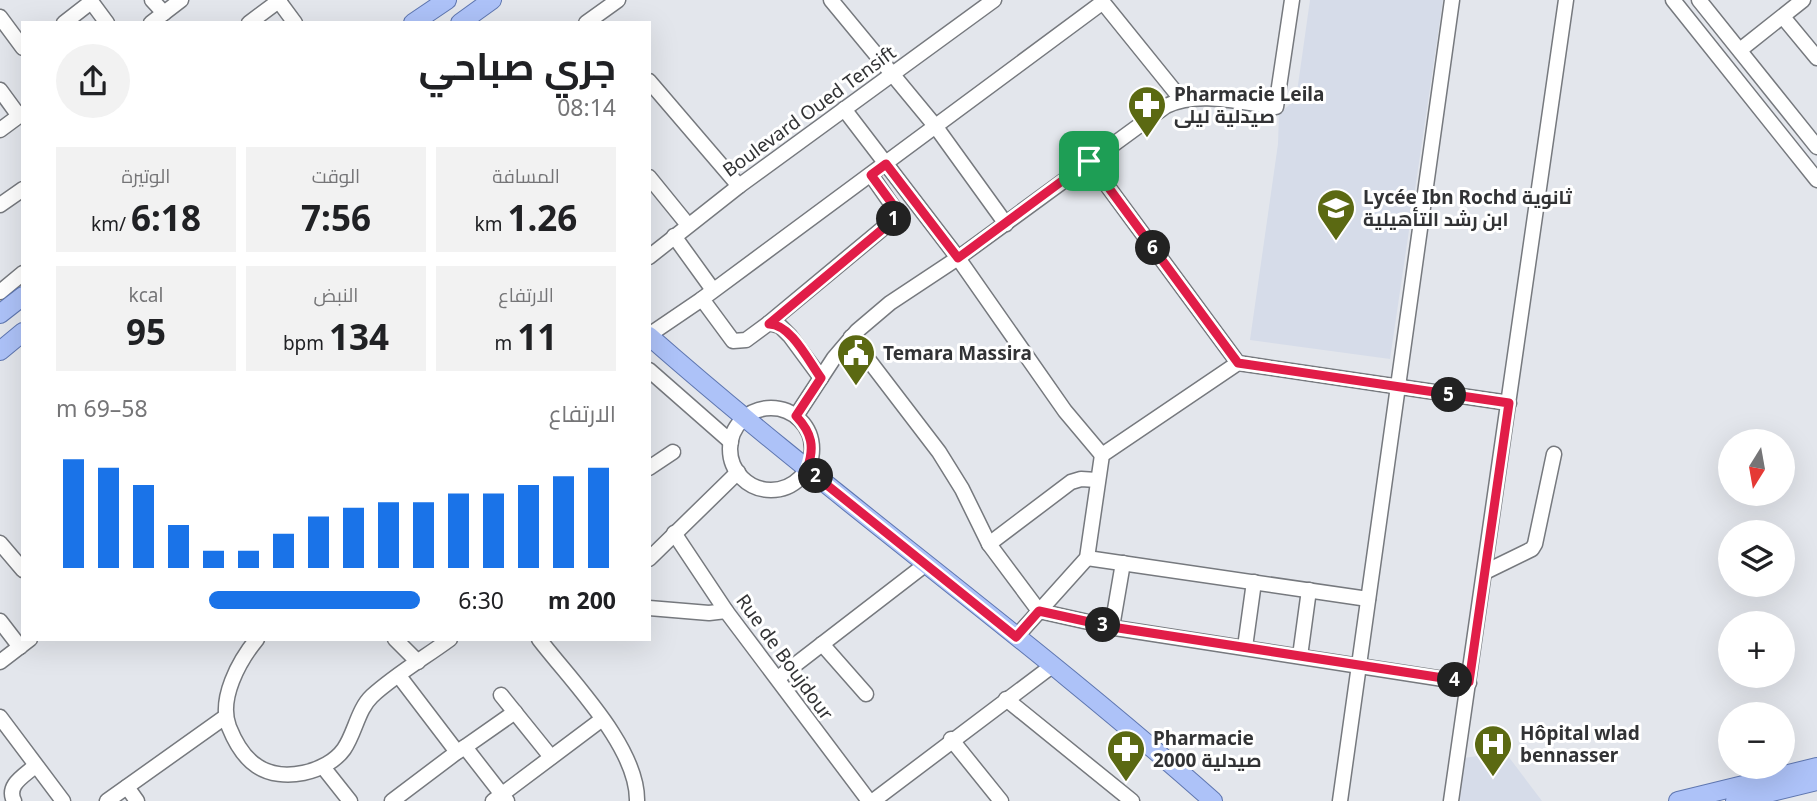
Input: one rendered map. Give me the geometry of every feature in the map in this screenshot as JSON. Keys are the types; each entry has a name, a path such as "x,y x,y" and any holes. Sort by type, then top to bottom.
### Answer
{"main road":[{"path":"416,21 447,0"},
{"path":"463,21 492,0"},
{"path":"0,314 21,298"},
{"path":"0,351 21,337"},
{"path":"651,337 743,419 1127,725 1213,801"},
{"path":"1678,801 1817,767"},
{"path":"1735,801 1817,781"}],"street":[{"path":"152,0 164,13"},
{"path":"154,21 181,0"},
{"path":"252,21 279,0 294,21"},
{"path":"589,21 618,0"},
{"path":"831,0 936,127 1006,224"},
{"name":"Boulevard Oued Tensift","path":"651,255 739,186 994,0"},
{"path":"796,416 851,337 890,303 958,258 1089,161 1181,99 1215,99 1276,107 1292,0"},
{"path":"1340,801 1452,0"},
{"path":"1451,801 1566,0"},
{"path":"1673,0 1817,180"},
{"path":"1699,0 1815,139"},
{"path":"66,21 90,1 105,21"},
{"path":"651,334 886,164 1102,1 1181,99"},
{"path":"1740,50 1783,17 1796,2"},
{"path":"0,17 21,45"},
{"path":"1783,17 1817,58"},
{"path":"651,83 739,186"},
{"path":"0,90 21,115 0,130"},
{"path":"844,109 958,258 1065,411 1102,455"},
{"path":"1089,161 1238,363"},
{"path":"674,236 733,341 746,340 769,324 897,217 899,213 871,175"},
{"path":"651,179 688,225"},
{"path":"0,205 21,189"},
{"path":"0,292 21,275"},
{"path":"769,324 780,326 790,336 821,378"},
{"path":"851,337 939,452 962,489 989,544 1039,611 1112,627 1469,682"},
{"path":"1016,637 1087,558 1102,455 1152,418 1238,363 1509,403"},
{"path":"651,372 731,442"},
{"path":"770,408 796,416 806,427 812,440 813,454 807,469 790,486 777,490 751,485 738,472 730,454 731,442 743,419 770,408"},
{"path":"651,467 673,452"},
{"path":"1485,572 1532,549 1535,544 1554,454"},
{"path":"651,557 738,472"},
{"path":"989,544 1071,482 1081,479 1097,480"},
{"name":"Rue de Boujdour","path":"674,533 726,611 871,801"},
{"path":"0,543 21,568"},
{"path":"1087,558 1368,599"},
{"path":"1112,627 1123,563"},
{"path":"778,678 926,564"},
{"path":"1245,647 1254,582"},
{"path":"1300,656 1308,590"},
{"path":"651,608 709,613 726,611"},
{"path":"0,621 21,639"},
{"path":"256,641 240,663 225,717 235,741 259,768 275,773 296,774 323,766 344,750 367,702 447,641"},
{"path":"397,641 418,662"},
{"path":"541,641 601,720 632,769 637,784 637,801"},
{"path":"0,662 25,643"},
{"path":"822,644 866,694"},
{"path":"871,801 1052,666"},
{"path":"400,676 500,799 601,720"},
{"path":"501,695 551,757"},
{"path":"1006,699 1132,801"},
{"path":"392,801 514,712"},
{"path":"0,717 5,734 63,801"},
{"path":"107,801 225,717"},
{"path":"951,739 1000,801"},
{"path":"15,801 11,792 13,785 35,766"},
{"path":"323,766 350,801"},
{"path":"127,787 137,801"}],"shaded area":[{"name":"Lycée Ibn Rochd ثانوية ابن رشد التأهيلية","path":"1310,0 1443,0 1390,359 1250,340 1278,144 1279,114 1296,99"},
{"name":"Hôpital wlad bennasser","path":"1505,752 1542,801 1461,801 1459,798 1464,758"}],"place":[{"name":"Pharmacie Leila صيدلية ليلى","path":"1147,139"},
{"name":"Lycée Ibn Rochd ثانوية ابن رشد التأهيلية","path":"1336,242"},
{"name":"Temara Massira","path":"856,387"},
{"name":"Hôpital wlad bennasser","path":"1493,778"},
{"name":"Pharmacie 2000 صيدلية","path":"1126,783"}],"route":[{"path":"1089,161 1238,363 1509,403 1469,682 1112,627 1049,616 1039,611 1016,637 807,469 813,454 812,440 806,427 796,416 821,378 790,336 780,326 769,324 897,217 899,213 871,175 886,164 958,258 1089,161"}]}
